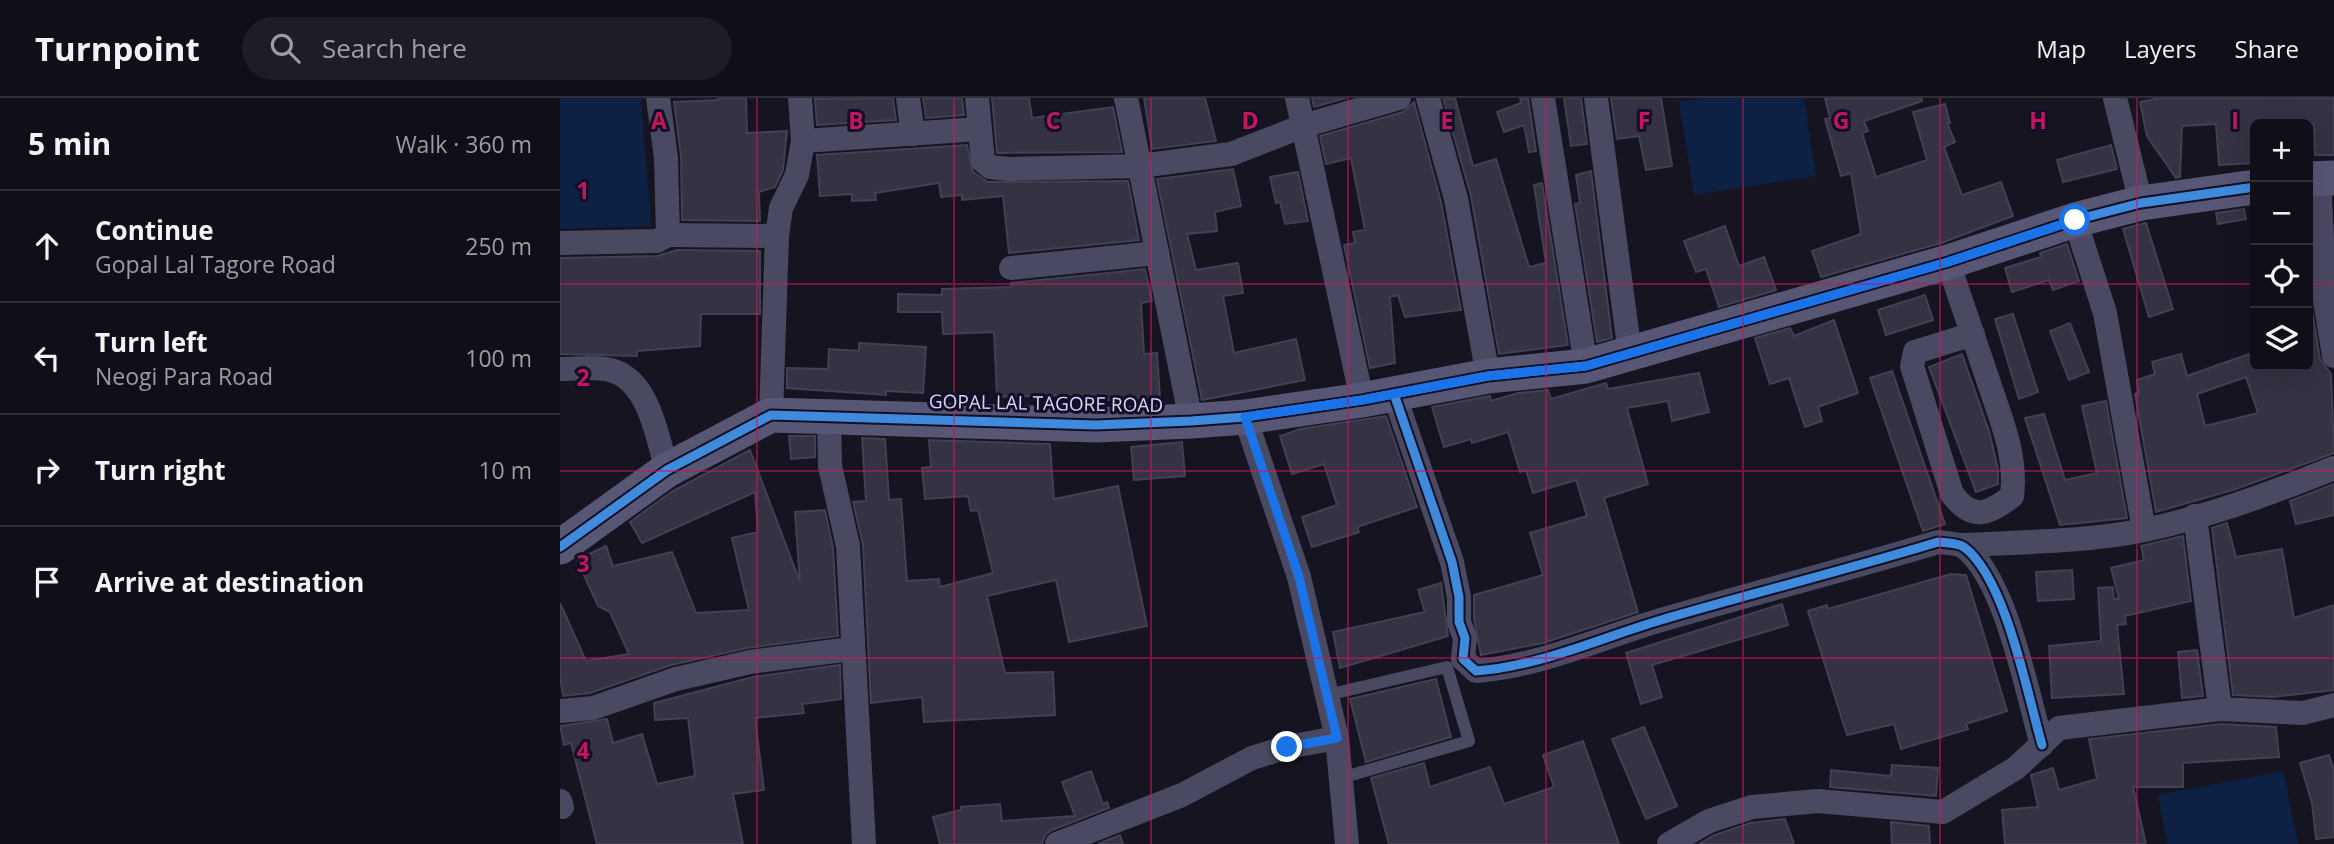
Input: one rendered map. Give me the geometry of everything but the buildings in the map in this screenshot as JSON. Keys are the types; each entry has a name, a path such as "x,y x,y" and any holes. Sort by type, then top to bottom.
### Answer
{"street":[{"path":"658,98 666,158 668,235"},
{"path":"771,415 777,236 781,208 797,175 803,141 800,98"},
{"path":"908,98 913,134"},
{"path":"977,98 981,154 990,167 1140,166 1231,154 1303,126 1399,98"},
{"path":"1126,98 1191,421"},
{"path":"1297,98 1378,397 1452,562 1459,597 1459,622 1465,638 1463,659 1476,671 1534,661 1659,621 1938,542 1962,545 2067,539 2144,530 2252,500 2334,468"},
{"path":"1428,98 1456,199 1488,376"},
{"path":"1543,98 1586,366"},
{"path":"1596,98 1630,354"},
{"path":"2115,98 2141,203"},
{"path":"803,141 980,129"},
{"path":"2320,178 2325,300 2334,356"},
{"name":"GOPAL LAL TAGORE ROAD","path":"560,547 667,470 771,415 1096,425 1191,421 1245,417 1378,397 1488,376 1586,366 1948,262 2075,220 2141,203 2250,188"},
{"path":"2075,220 2105,313 2144,530"},
{"path":"560,243 657,241 668,235 777,236"},
{"path":"1011,268 1157,253"},
{"path":"1948,262 1973,334 2010,450 2015,476 2012,496 1998,507 1975,513 1962,508 1952,495 1912,366 1915,352 1973,334"},
{"path":"560,369 610,370 631,379 649,413 667,470"},
{"path":"829,416 830,466 848,546 851,649 857,691 864,844"},
{"path":"1245,417 1299,577 1337,738 1347,844"},
{"path":"2195,516 2220,709"},
{"path":"1962,545 1985,569 2005,616 2042,745"},
{"path":"560,711 603,706 676,679 750,662 851,649"},
{"path":"1669,844 1712,832 1752,807 1818,801 1943,812 2016,768 2059,728 2220,709 2303,713 2334,705"},
{"path":"1057,844 1182,795 1252,758 1287,747 1337,738"}],"lane":[{"path":"1327,695 1447,667 1469,741 1341,778"}],"water":[{"path":"560,98 641,98 651,226 560,229"},
{"path":"1704,98 1804,98 1816,176 1694,195 1679,102"},
{"path":"2283,771 2298,844 2167,844 2158,795"}],"cycle path":[{"path":"560,547 667,470 771,415 1096,425 1191,421 1245,417 1362,400 1488,376 1586,366 1948,262 2075,220 2141,203 2250,188"},
{"path":"1394,394 1452,562 1459,597 1459,622 1465,638 1463,659 1476,671 1547,657 1696,610 1938,542 1952,543 1964,547 1979,563 1992,584 2013,638 2042,745"}],"route":[{"path":"1287,747 1337,738 1299,577 1245,417 1362,400 1488,376 1586,366 1948,262 2075,220"}]}
